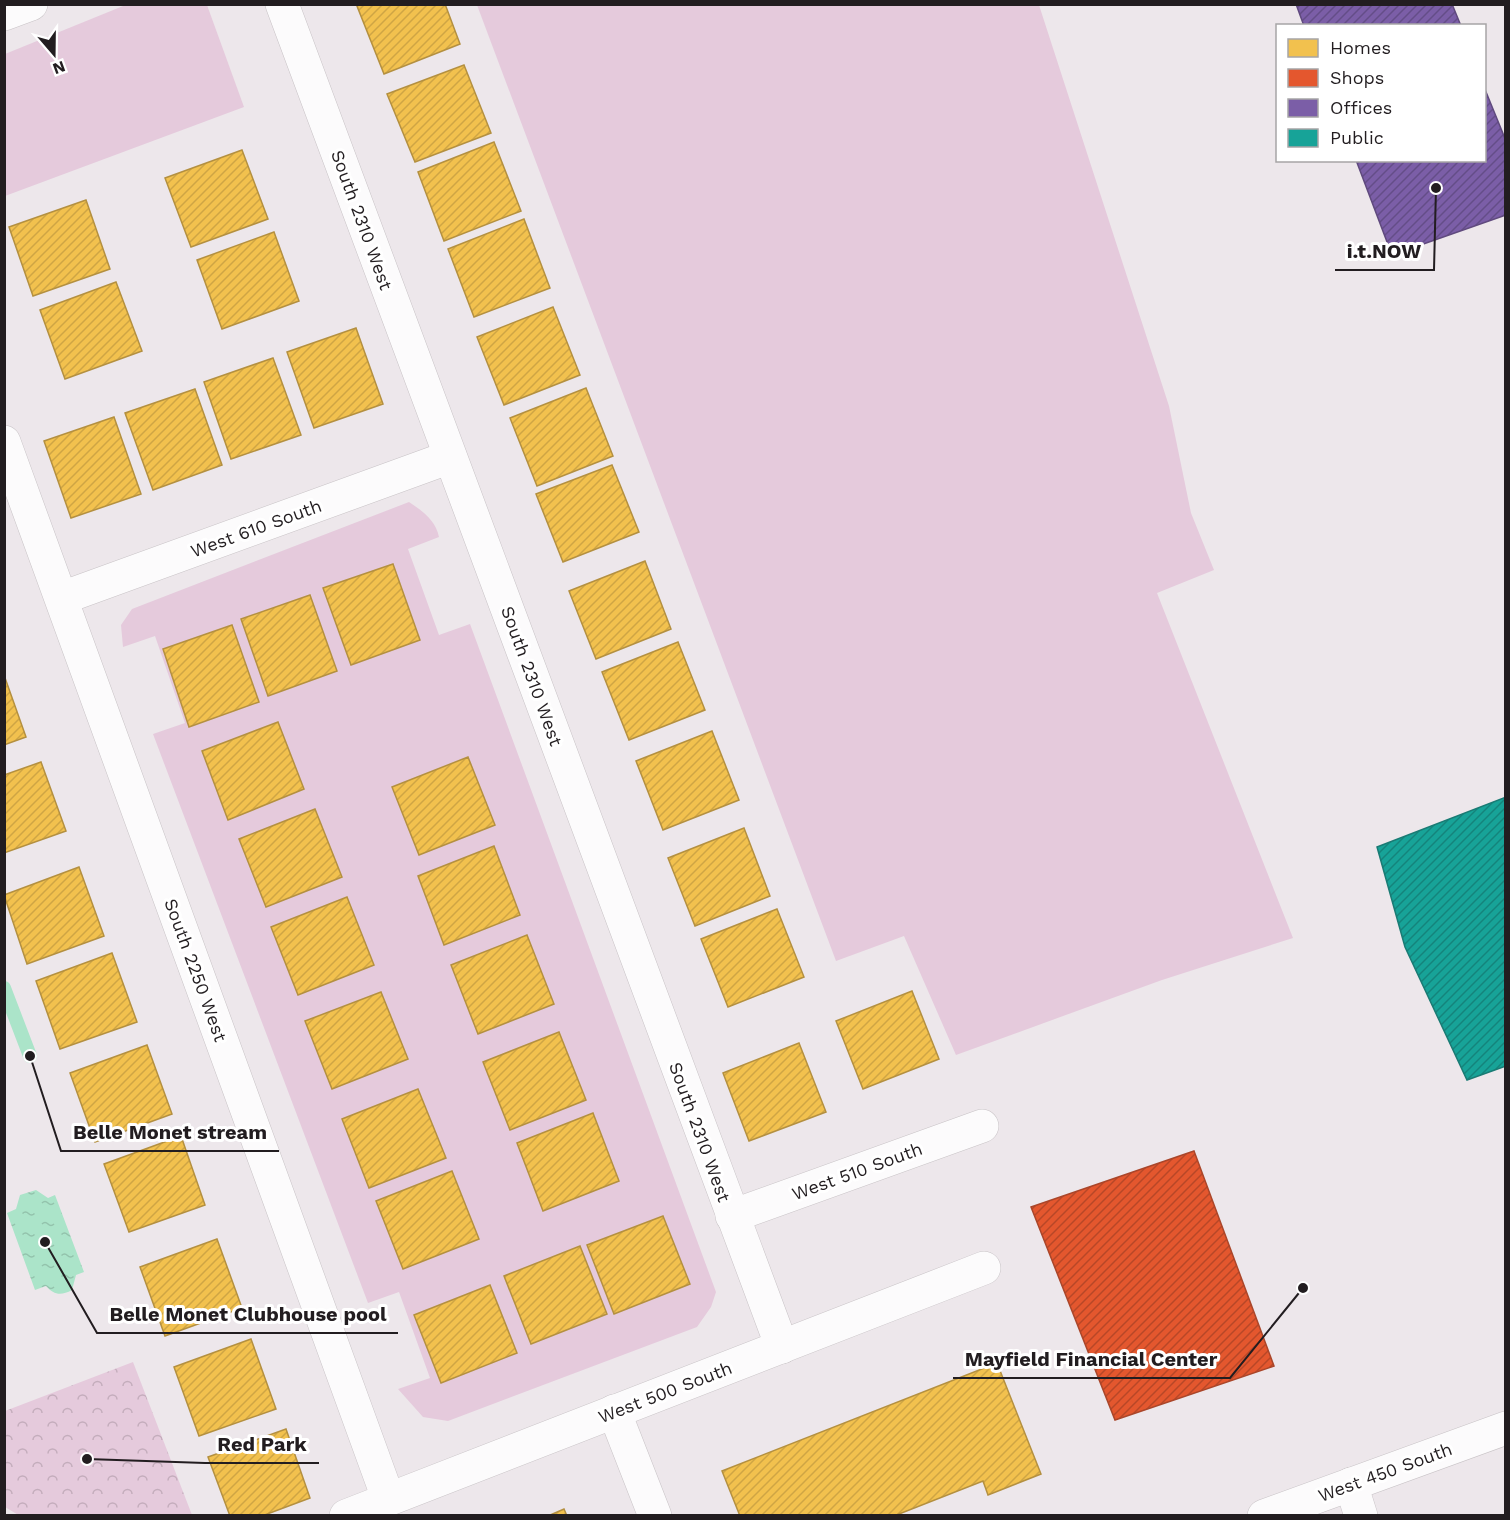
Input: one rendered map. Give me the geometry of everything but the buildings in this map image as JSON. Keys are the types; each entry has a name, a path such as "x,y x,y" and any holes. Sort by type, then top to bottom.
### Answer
{"street":[{"path":"4,14 31,4"},
{"name":"South 2310 West","path":"282,4 782,1347"},
{"name":"South 2250 West","path":"4,442 388,1498"},
{"name":"West 610 South","path":"62,598 450,457"},
{"name":"West 510 South","path":"732,1216 982,1126"},
{"name":"West 500 South","path":"346,1515 984,1268"},
{"path":"614,1411 656,1515"},
{"name":"West 450 South","path":"1264,1515 1506,1428"},
{"path":"1350,1484 1361,1515"}],"green space":[{"path":"128,4 207,5 244,107 5,196 5,54"},
{"path":"477,5 1039,5 1169,406 1191,513 1214,570 1157,593 1293,938 1162,980 956,1055 904,936 836,961"},
{"path":"409,502 428,517 439,537 408,549 439,635 470,624 716,1292 711,1307 697,1327 448,1421 423,1417 398,1389 430,1378 399,1292 368,1303 153,734 185,723 155,636 123,647 121,625 132,609"},
{"path":"133,1362 192,1515 20,1516 5,1507 5,1411"}],"water":[{"path":"36,1190 48,1198 55,1195 84,1272 76,1275 72,1290 64,1293 55,1293 46,1286 35,1290 7,1213 16,1209 20,1195"}],"waterway":[{"path":"4,988 30,1056"}],"place":[{"name":"i.t.NOW","path":"1436,188"},
{"name":"Belle Monet stream","path":"30,1056"},
{"name":"Belle Monet Clubhouse pool","path":"45,1242"},
{"name":"Mayfield Financial Center","path":"1303,1288"},
{"name":"Red Park","path":"87,1459"}]}
